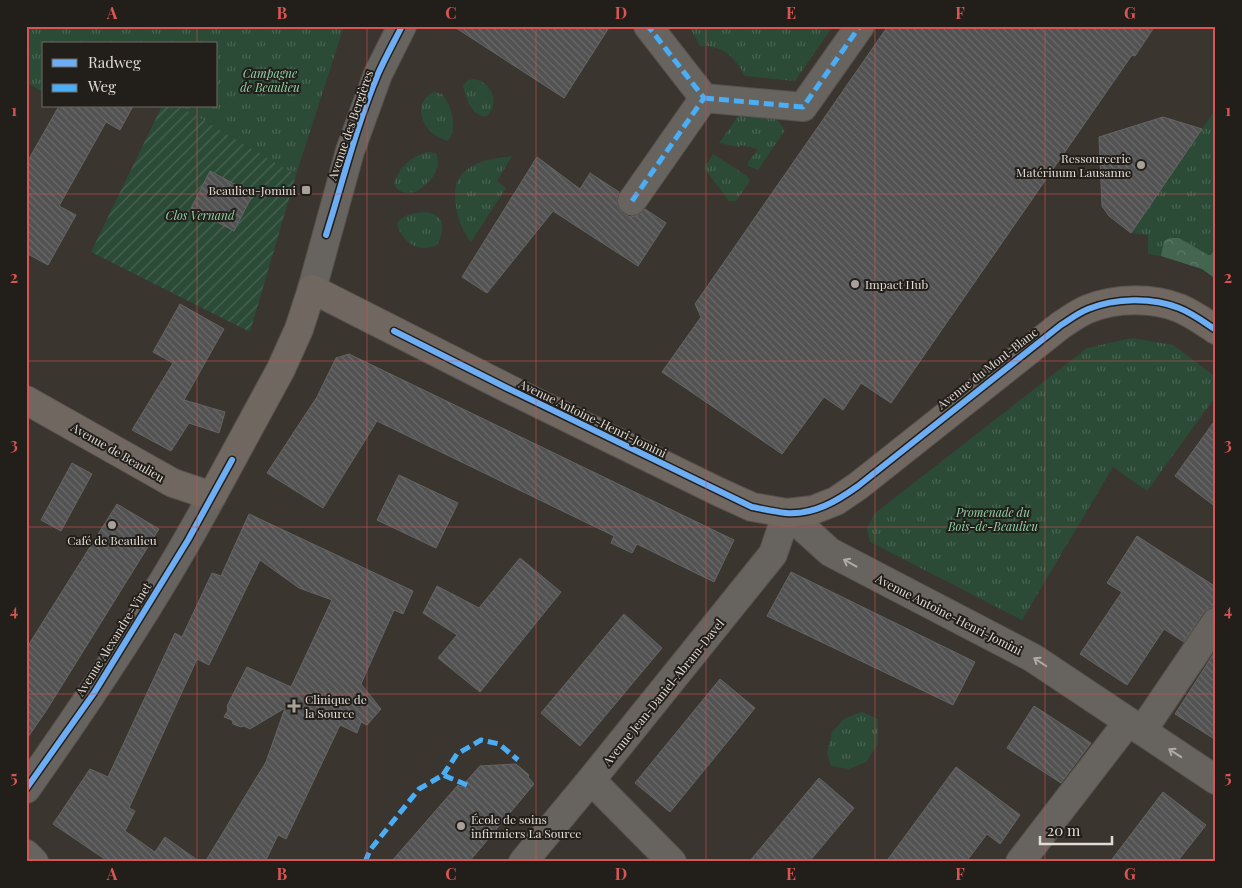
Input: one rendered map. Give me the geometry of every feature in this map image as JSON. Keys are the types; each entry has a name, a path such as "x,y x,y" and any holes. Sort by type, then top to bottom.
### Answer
{"main road":[{"name":"Avenue des Bergières","path":"212,496 281,369 299,329 312,289"},
{"name":"Avenue Antoine-Henri-Jomini","path":"312,289 507,388 743,503 752,507 788,513"},
{"name":"Avenue du Mont-Blanc","path":"788,513 814,510 836,501 858,486 1061,325 1087,309 1108,303 1157,302 1179,308 1216,330"},
{"name":"Avenue de Beaulieu","path":"26,400 173,483 212,496"}],"street":[{"name":"Avenue des Bergières","path":"312,289 350,150 378,74 402,26"},
{"path":"648,26 704,98 803,107 860,26"},
{"path":"632,201 704,98"},
{"name":"Avenue Alexandre-Vinet","path":"26,789 94,693 188,540 212,496"},
{"name":"Avenue Antoine-Henri-Jomini","path":"788,513 830,552 1033,658 1216,780"},
{"name":"Avenue Jean-Daniel-Abram-Davel","path":"523,862 773,554 788,513"},
{"path":"1020,862 1135,726 1216,622"},
{"path":"591,780 672,862"},
{"path":"26,854 34,862"}],"green space":[{"name":"Campagne de Beaulieu","path":"30,26 344,26 296,175 182,108 218,108 218,42 42,42 41,91 26,82 26,32"},
{"path":"689,26 833,26 795,81 745,76 737,63 722,50 700,46"},
{"path":"474,79 485,84 492,93 493,105 487,116 477,114 466,96 463,86 468,80"},
{"path":"434,92 442,94 451,110 453,130 448,141 432,133 423,120 422,104"},
{"name":"Clos Vernand","path":"161,108 182,108 296,175 250,332 91,252"},
{"path":"1216,109 1216,279 1202,269 1161,256 1148,254 1148,235 1131,233"},
{"path":"741,112 774,116 785,130 758,170 748,166 748,162 758,149 719,143"},
{"path":"427,152 436,153 438,165 426,185 416,192 406,192 397,189 394,183 403,167 411,160"},
{"path":"713,154 747,176 750,181 736,201 729,201 704,168"},
{"path":"512,156 497,181 506,188 471,242 463,229 458,215 455,194 457,182 461,175 480,162"},
{"path":"427,212 441,220 441,234 437,245 424,248 418,247 407,241 399,230 397,223 407,215"},
{"path":"1170,238 1179,238 1210,256 1216,248 1216,279 1202,269 1161,256 1164,241"},
{"name":"Promenade du Bois-de-Beaulieu","path":"1132,338 1173,345 1216,377 1216,396 1147,491 1113,467 1022,620 870,542 867,529 874,514 1087,348"},
{"path":"862,712 878,719 878,744 866,762 849,769 831,766 827,753 832,732 845,718"}],"building":[{"path":"453,26 610,26 564,98"},
{"path":"888,26 1155,26 1135,56 1132,55 891,403 861,383 843,410 824,397 782,454 662,372 701,317 695,304"},
{"path":"58,108 132,108 120,130 106,122 59,206 76,215 48,265 26,253 26,164"},
{"path":"1163,117 1202,129 1131,233 1109,216 1102,206 1099,137"},
{"path":"537,157 580,189 590,173 619,192 617,199 618,207 623,214 631,217 638,215 645,209 666,223 638,266 553,211 487,293 462,277"},
{"path":"210,171 253,194 234,231 191,208"},
{"path":"180,304 224,329 184,400 225,412 219,433 189,423 171,451 132,430 173,363 153,352"},
{"path":"349,354 734,540 714,582 637,544 632,553 611,543 614,536 377,421 323,508 267,473 317,397 336,358"},
{"path":"1216,419 1216,507 1175,476"},
{"path":"72,463 92,474 61,531 41,520"},
{"path":"399,475 458,503 436,548 377,520"},
{"path":"117,504 159,529 26,740 26,649"},
{"path":"249,514 413,591 403,614 394,610 361,684 381,709 367,725 361,722 357,733 340,725 286,839 278,835 265,862 205,862 266,762 285,708 250,729 233,724 232,720 224,717 228,710 227,706 247,667 291,687 332,600 299,588 260,560 209,665 197,659 129,808 135,811 125,831 155,852 165,837 200,862 109,862 53,824 90,769 108,777 175,633 182,637 212,573 221,576"},
{"path":"1137,536 1216,587 1216,607 1209,608 1203,613 1184,642 1164,629 1127,685 1080,654 1122,592 1107,583"},
{"path":"520,558 561,592 480,692 438,658 457,635 423,613 437,586 479,608"},
{"path":"791,572 975,662 953,705 767,616"},
{"path":"624,614 662,648 580,746 541,713"},
{"path":"1216,650 1216,740 1175,714"},
{"path":"720,679 755,708 670,812 635,783"},
{"path":"1034,706 1091,743 1061,783 1007,748"},
{"name":"École de soins infirmiers La Source","path":"516,764 529,775 528,777 534,784 469,862 391,862 458,785 461,787 480,766"},
{"path":"956,767 1020,815 1000,844 987,834 966,862 886,862"},
{"path":"819,778 854,808 809,862 749,862"},
{"path":"1163,792 1206,825 1177,862 1110,862"}],"marked path":[{"path":"632,201 704,98 648,26"},
{"path":"704,98 803,107 860,26"},
{"path":"443,775 457,754 481,740 499,744 518,760"},
{"path":"365,862 370,850 419,789 443,775 467,785"}],"cycle path":[{"path":"326,235 370,94 402,26"},
{"path":"394,331 752,507 782,513 796,513 825,506 858,486 1061,325 1088,309 1122,301 1157,302 1184,310 1216,330"},
{"path":"26,789 94,693 188,540 232,460"}],"place":[{"name":"Ressourcerie Matériuum Lausanne","path":"1141,165"},
{"name":"Beaulieu-Jomini","path":"306,190"},
{"name":"Impact Hub","path":"855,284"},
{"name":"Café de Beaulieu","path":"112,525"},
{"name":"Clinique de la Source","path":"294,706"},
{"name":"École de soins infirmiers La Source","path":"461,826"}]}
